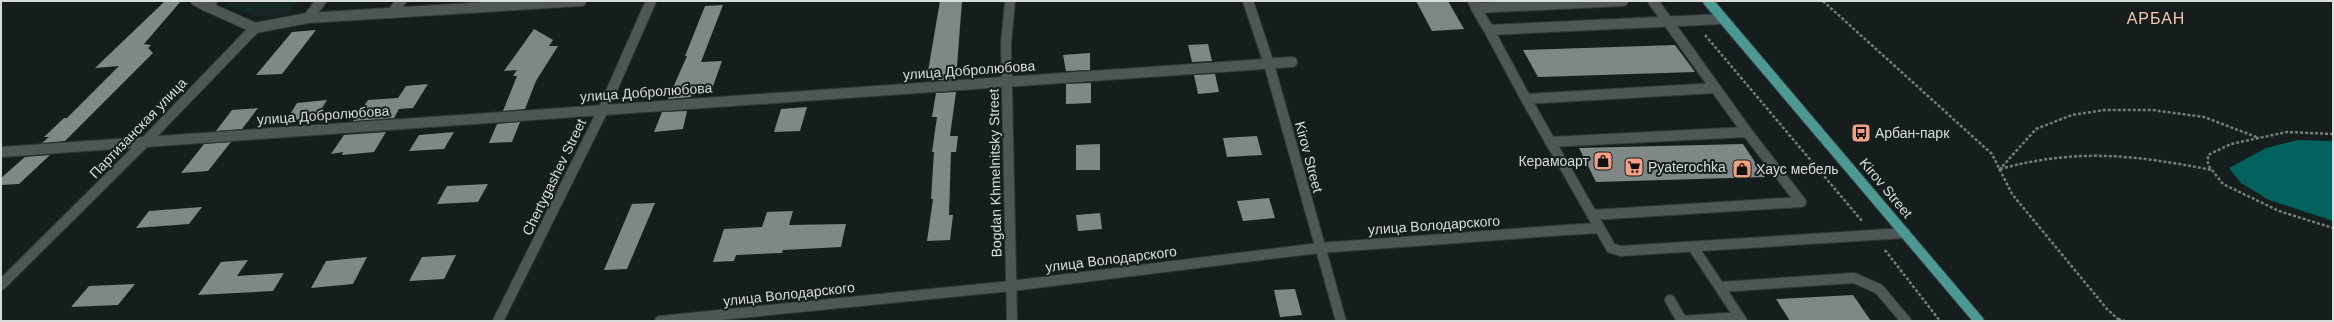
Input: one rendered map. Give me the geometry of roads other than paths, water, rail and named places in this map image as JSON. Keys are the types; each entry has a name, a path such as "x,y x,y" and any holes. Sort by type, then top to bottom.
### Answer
{"main road":[{"name":"Kirov Street","path":"1708,1 1979,321"}],"street":[{"path":"196,1 209,4 255,28 308,18 518,3 581,1"},
{"path":"308,18 321,1"},
{"path":"392,13 401,1"},
{"name":"Chertygashev Street","path":"498,321 603,110 651,1"},
{"name":"Bogdan Khmelnitsky Street","path":"1010,1 1006,44 1012,321"},
{"name":"Kirov Street","path":"1248,1 1269,64 1319,248 1341,321"},
{"path":"1623,1 1474,5 1610,248 1615,251 1693,248 1905,233"},
{"path":"1592,215 1801,202 1747,132 1654,1"},
{"path":"1489,30 1723,19"},
{"name":"Партизанская улица","path":"1,285 145,142 255,28"},
{"name":"улица Добролюбова","path":"1,152 1292,62"},
{"path":"1526,99 1715,88"},
{"path":"1550,142 1747,132"},
{"name":"улица Володарского","path":"660,321 1011,286 1319,248 1599,228"},
{"path":"1693,248 1741,319"},
{"path":"1720,287 1854,278 1871,282 1884,292 1906,321"},
{"path":"1670,300 1682,321 1741,319"}],"water":[{"path":"2298,140 2333,141 2333,221 2269,200 2241,183 2229,168 2266,148"}],"place":[{"name":"Арбан-парк","path":"1861,133"},
{"name":"Керамоарт","path":"1603,161"},
{"name":"Pyaterochka","path":"1634,167"},
{"name":"Хаус мебель","path":"1742,169"}],"district":[{"name":"АРБАН","path":"2156,18"}]}
